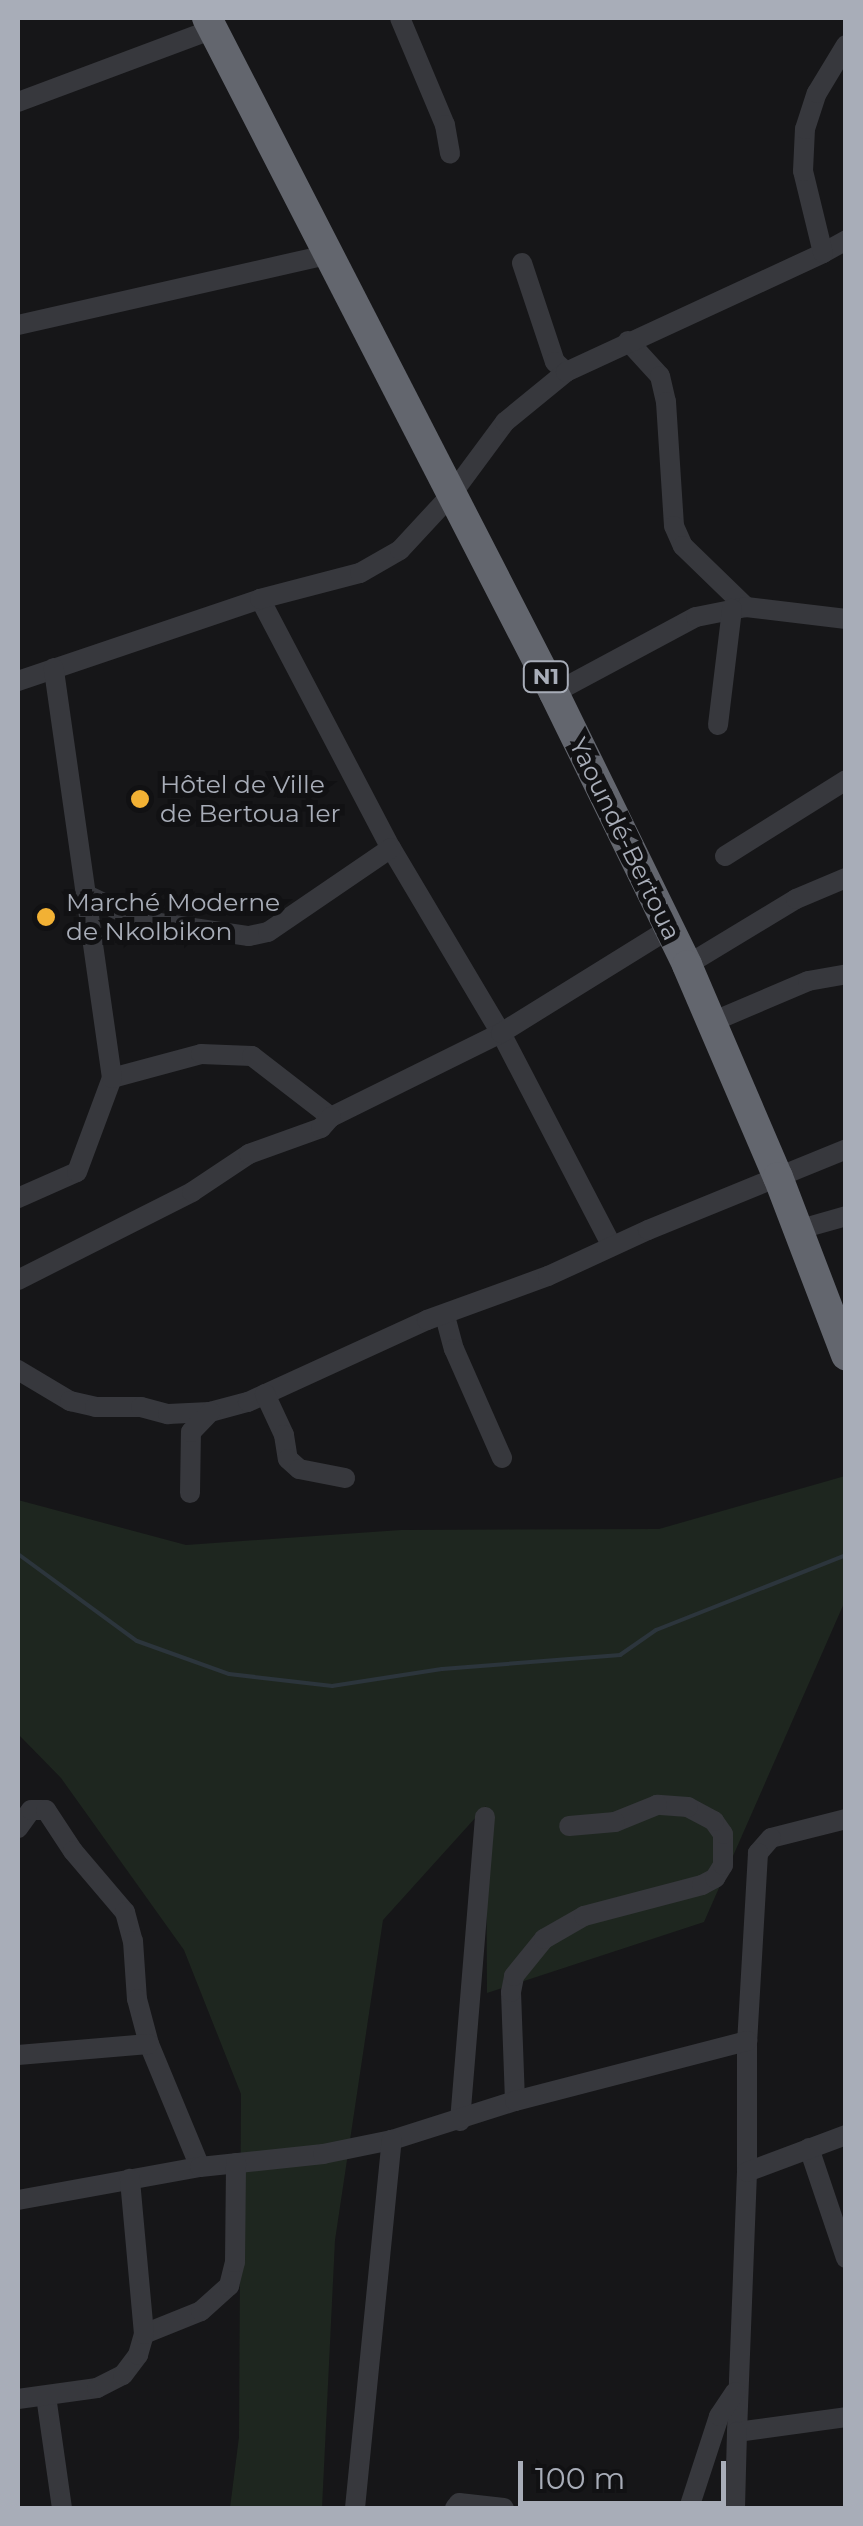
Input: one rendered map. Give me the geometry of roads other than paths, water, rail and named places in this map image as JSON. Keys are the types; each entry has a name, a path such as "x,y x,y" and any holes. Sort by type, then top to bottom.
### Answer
{"highway":[{"name":"Yaoundé-Bertoua","path":"210,24 554,693 669,929 778,1177 846,1356"}],"street":[{"path":"400,18 446,125 450,154"},
{"path":"18,102 210,24"},
{"path":"823,253 803,171 805,128 818,93 846,46"},
{"path":"20,682 260,599 360,573 400,550 451,495 506,422 566,372 846,240"},
{"path":"18,326 330,254"},
{"path":"522,263 555,362 566,372"},
{"path":"628,342 660,376 666,402 669,496 678,536 739,608"},
{"path":"260,599 391,848 501,1033 612,1246"},
{"path":"718,724 739,608"},
{"path":"554,693 696,617 739,608 846,620"},
{"path":"18,1198 77,1172 112,1078 54,668"},
{"path":"725,856 846,780"},
{"path":"87,895 139,920 249,936 278,925 391,848"},
{"path":"686,965 796,899 846,878"},
{"path":"18,1280 192,1192 249,1154 321,1128 331,1116 501,1033 669,929"},
{"path":"712,1022 808,982 846,974"},
{"path":"112,1078 202,1054 252,1056 331,1116"},
{"path":"18,1370 70,1400 95,1408 210,1412 265,1394 846,1150"},
{"path":"797,1230 846,1216"},
{"path":"444,1316 454,1349 502,1458"},
{"path":"265,1394 284,1435 288,1459 316,1474 346,1478"},
{"path":"190,1493 191,1432 210,1412"},
{"path":"515,2101 511,1992 514,1976 544,1939 584,1916 702,1885 715,1878 723,1865 723,1834 714,1821 688,1807 657,1805 615,1822 570,1826"},
{"path":"18,1828 31,1810 46,1810 73,1851 125,1912 133,1941 137,2000 149,2044 200,2167"},
{"path":"460,2122 485,1817"},
{"path":"735,2508 736,2390 748,2172 747,2041 758,1853 771,1838 846,1819"},
{"path":"18,2200 130,2178 323,2154 392,2140 460,2122 515,2101 747,2041"},
{"path":"18,2055 149,2044"},
{"path":"748,2172 846,2134"},
{"path":"355,2508 392,2140"},
{"path":"809,2148 846,2258"},
{"path":"144,2334 201,2311 228,2286 234,2262 236,2163"},
{"path":"18,2399 97,2388 122,2375 138,2356 144,2334 130,2178"},
{"path":"689,2508 719,2416 736,2390"},
{"path":"46,2396 62,2508"},
{"path":"737,2432 846,2418"},
{"path":"455,2508 459,2504 504,2508"}],"waterway":[{"path":"18,1554 137,1641 229,1674 332,1686 442,1669 620,1655 656,1630 846,1555"}],"place":[{"name":"Hôtel de Ville de Bertoua 1er","path":"140,799"},
{"name":"Marché Moderne de Nkolbikon","path":"46,917"}]}
